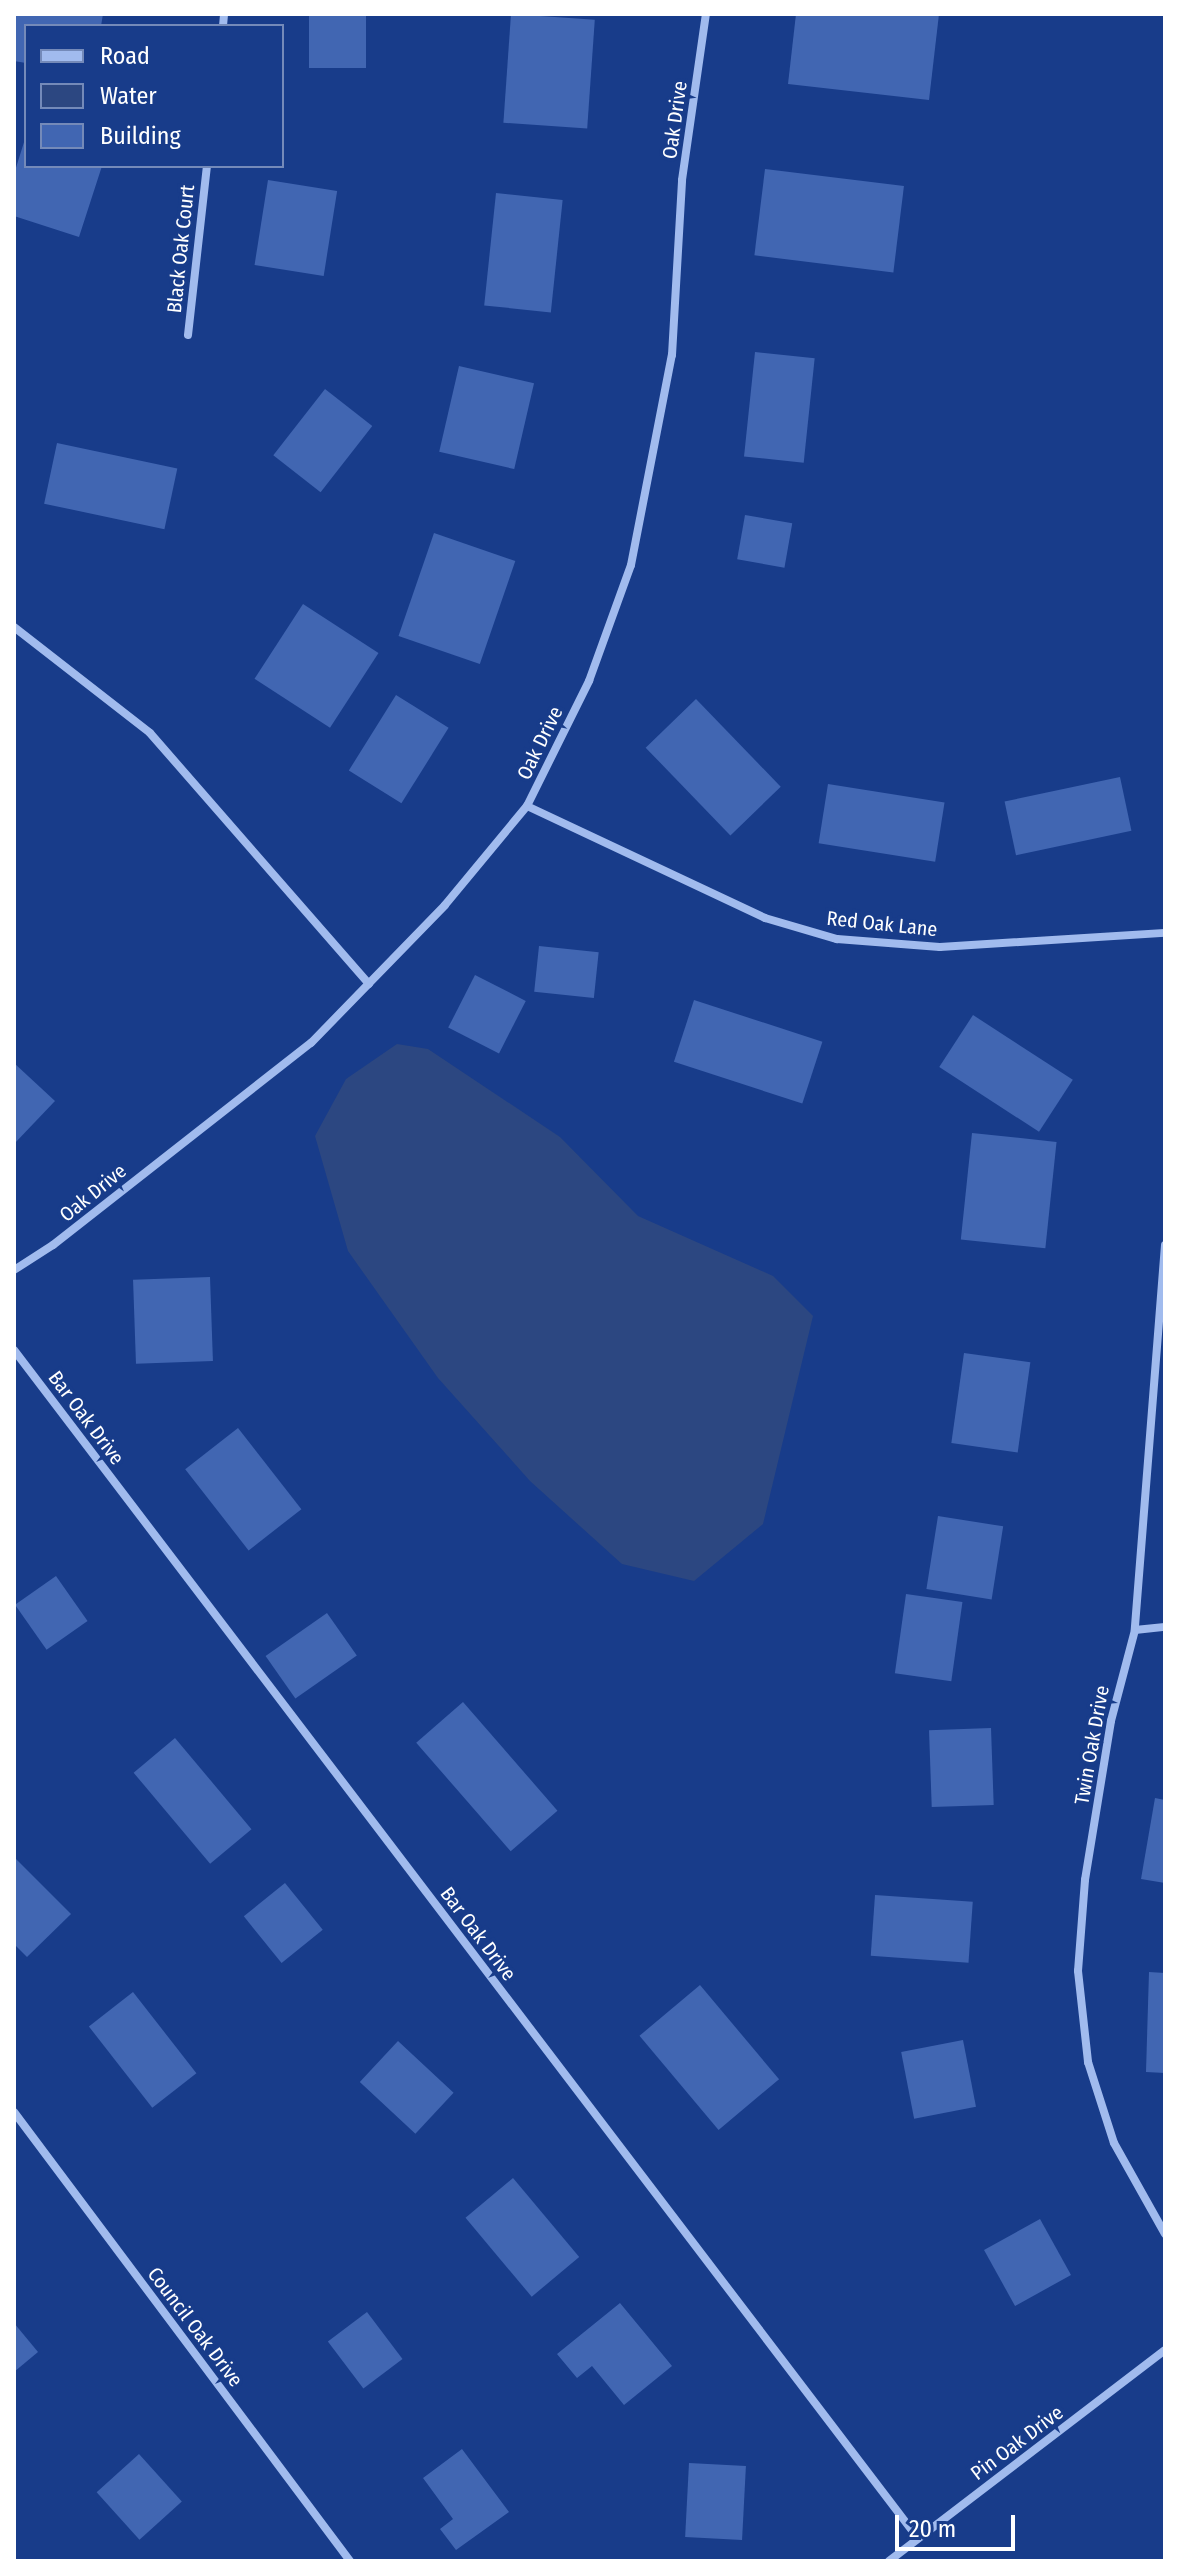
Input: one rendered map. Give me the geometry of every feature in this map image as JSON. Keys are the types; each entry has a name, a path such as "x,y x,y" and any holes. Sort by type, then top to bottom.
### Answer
{"street":[{"name":"Oak Drive","path":"14,1270 53,1245 311,1043 445,905 527,806 615,620 635,550 672,355 682,180 706,14"},
{"name":"Black Oak Court","path":"188,335 207,168"},
{"path":"14,627 150,733 369,984"},
{"name":"Red Oak Lane","path":"527,806 765,918 837,939 940,947 1165,933"},
{"name":"Twin Oak Drive","path":"1165,1245 1135,1630 1111,1721 1085,1880 1078,1971 1088,2062 1114,2143 1165,2234"},
{"name":"Bar Oak Drive","path":"14,1350 917,2537"},
{"path":"1135,1630 1165,1627"},
{"name":"Council Oak Drive","path":"14,2112 350,2561"},
{"name":"Pin Oak Drive","path":"889,2561 1165,2350"}],"water":[{"path":"397,1044 428,1049 560,1137 638,1216 773,1276 813,1316 763,1524 694,1581 622,1564 530,1481 438,1378 348,1251 315,1136 346,1079"}],"building":[{"path":"14,14 103,14 101,24 24,24 24,63 14,61"},
{"path":"309,14 366,14 366,68 309,68"},
{"path":"511,14 595,20 587,129 503,123"},
{"path":"796,14 939,14 929,100 788,84"},
{"path":"24,142 24,168 101,168 79,237 14,216 14,174"},
{"path":"765,169 904,186 893,272 754,255"},
{"path":"268,180 337,191 324,276 255,265"},
{"path":"496,193 563,200 551,312 484,305"},
{"path":"755,352 815,358 804,463 744,456"},
{"path":"459,366 534,383 514,469 439,452"},
{"path":"325,389 372,426 321,492 273,455"},
{"path":"57,443 177,469 164,529 44,504"},
{"path":"745,515 792,523 784,568 737,559"},
{"path":"434,533 515,561 480,664 399,636"},
{"path":"303,604 378,653 330,728 255,679"},
{"path":"396,695 449,728 401,803 349,770"},
{"path":"696,699 781,787 730,835 646,748"},
{"path":"1120,777 1131,831 1016,855 1005,802"},
{"path":"828,784 945,802 935,862 819,843"},
{"path":"539,946 599,952 594,998 534,992"},
{"path":"475,975 526,1001 499,1053 448,1028"},
{"path":"694,1000 822,1042 802,1104 674,1062"},
{"path":"973,1015 1073,1080 1039,1132 939,1067"},
{"path":"14,1063 55,1101 14,1144"},
{"path":"972,1133 1057,1142 1045,1248 961,1239"},
{"path":"210,1277 213,1361 136,1364 133,1280"},
{"path":"964,1353 1030,1362 1018,1452 951,1443"},
{"path":"238,1428 301,1509 249,1550 185,1469"},
{"path":"938,1516 1003,1526 992,1599 926,1589"},
{"path":"56,1576 88,1621 47,1650 15,1605"},
{"path":"906,1594 962,1602 951,1681 895,1673"},
{"path":"327,1613 357,1656 295,1699 266,1656"},
{"path":"463,1702 557,1811 511,1851 416,1743"},
{"path":"991,1728 994,1805 932,1807 929,1730"},
{"path":"175,1738 251,1829 210,1864 134,1773"},
{"path":"1155,1798 1165,1800 1165,1883 1141,1879"},
{"path":"16,1859 71,1914 27,1957 14,1944"},
{"path":"285,1883 323,1930 282,1963 244,1916"},
{"path":"875,1895 973,1902 969,1963 871,1956"},
{"path":"1149,1972 1165,1973 1165,2073 1146,2072"},
{"path":"700,1985 779,2079 719,2130 639,2036"},
{"path":"133,1992 196,2073 152,2108 89,2026"},
{"path":"963,2040 976,2107 914,2119 901,2052"},
{"path":"398,2041 454,2093 415,2134 360,2082"},
{"path":"513,2178 579,2257 532,2297 466,2218"},
{"path":"1040,2219 1071,2275 1015,2306 984,2250"},
{"path":"620,2303 672,2366 624,2405 592,2366 577,2378 557,2354"},
{"path":"367,2312 403,2359 363,2389 328,2341"},
{"path":"14,2323 38,2352 14,2372"},
{"path":"462,2449 509,2512 456,2550 440,2529 453,2519 423,2478"},
{"path":"139,2454 182,2502 139,2540 97,2492"},
{"path":"689,2463 746,2466 742,2540 685,2537"}]}
